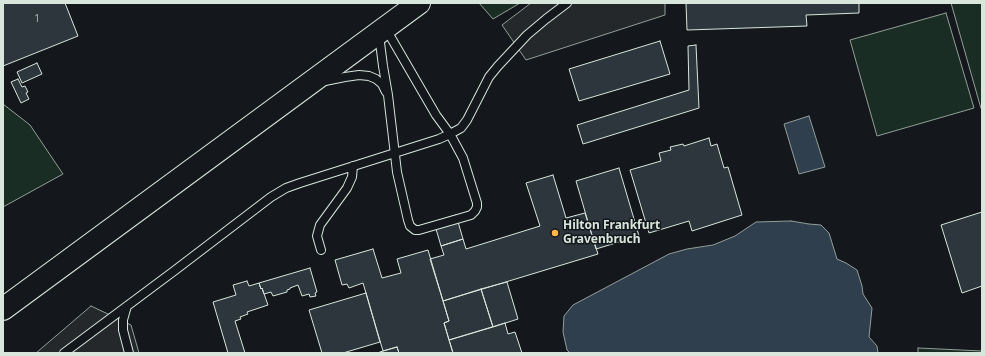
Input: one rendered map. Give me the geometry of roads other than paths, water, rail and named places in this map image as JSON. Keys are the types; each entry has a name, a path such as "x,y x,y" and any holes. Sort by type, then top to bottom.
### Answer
{"main road":[{"path":"3,309 419,3"}],"lane":[{"path":"64,353 271,197 286,188 439,139 461,128 467,120 489,77 498,66 527,35 567,3"},
{"path":"382,30 450,134 463,158 477,203 475,212 471,215 420,230 415,230 410,226 397,172 388,95 380,48 382,30"},
{"path":"309,85 345,77 359,75 369,76 382,84 388,95"},
{"path":"321,250 318,236 320,225 347,188 352,177 353,166"},
{"path":"127,306 123,320 123,330 129,353"}],"water":[{"path":"809,116 825,167 799,174 784,124"},
{"path":"791,221 821,225 829,233 837,259 857,270 863,294 872,308 869,337 877,346 878,353 570,353 567,350 563,332 564,316 573,305 669,254 687,249 713,245 735,236 756,222"}],"place":[{"name":"Hilton Frankfurt Gravenbruch","path":"555,233"}]}
